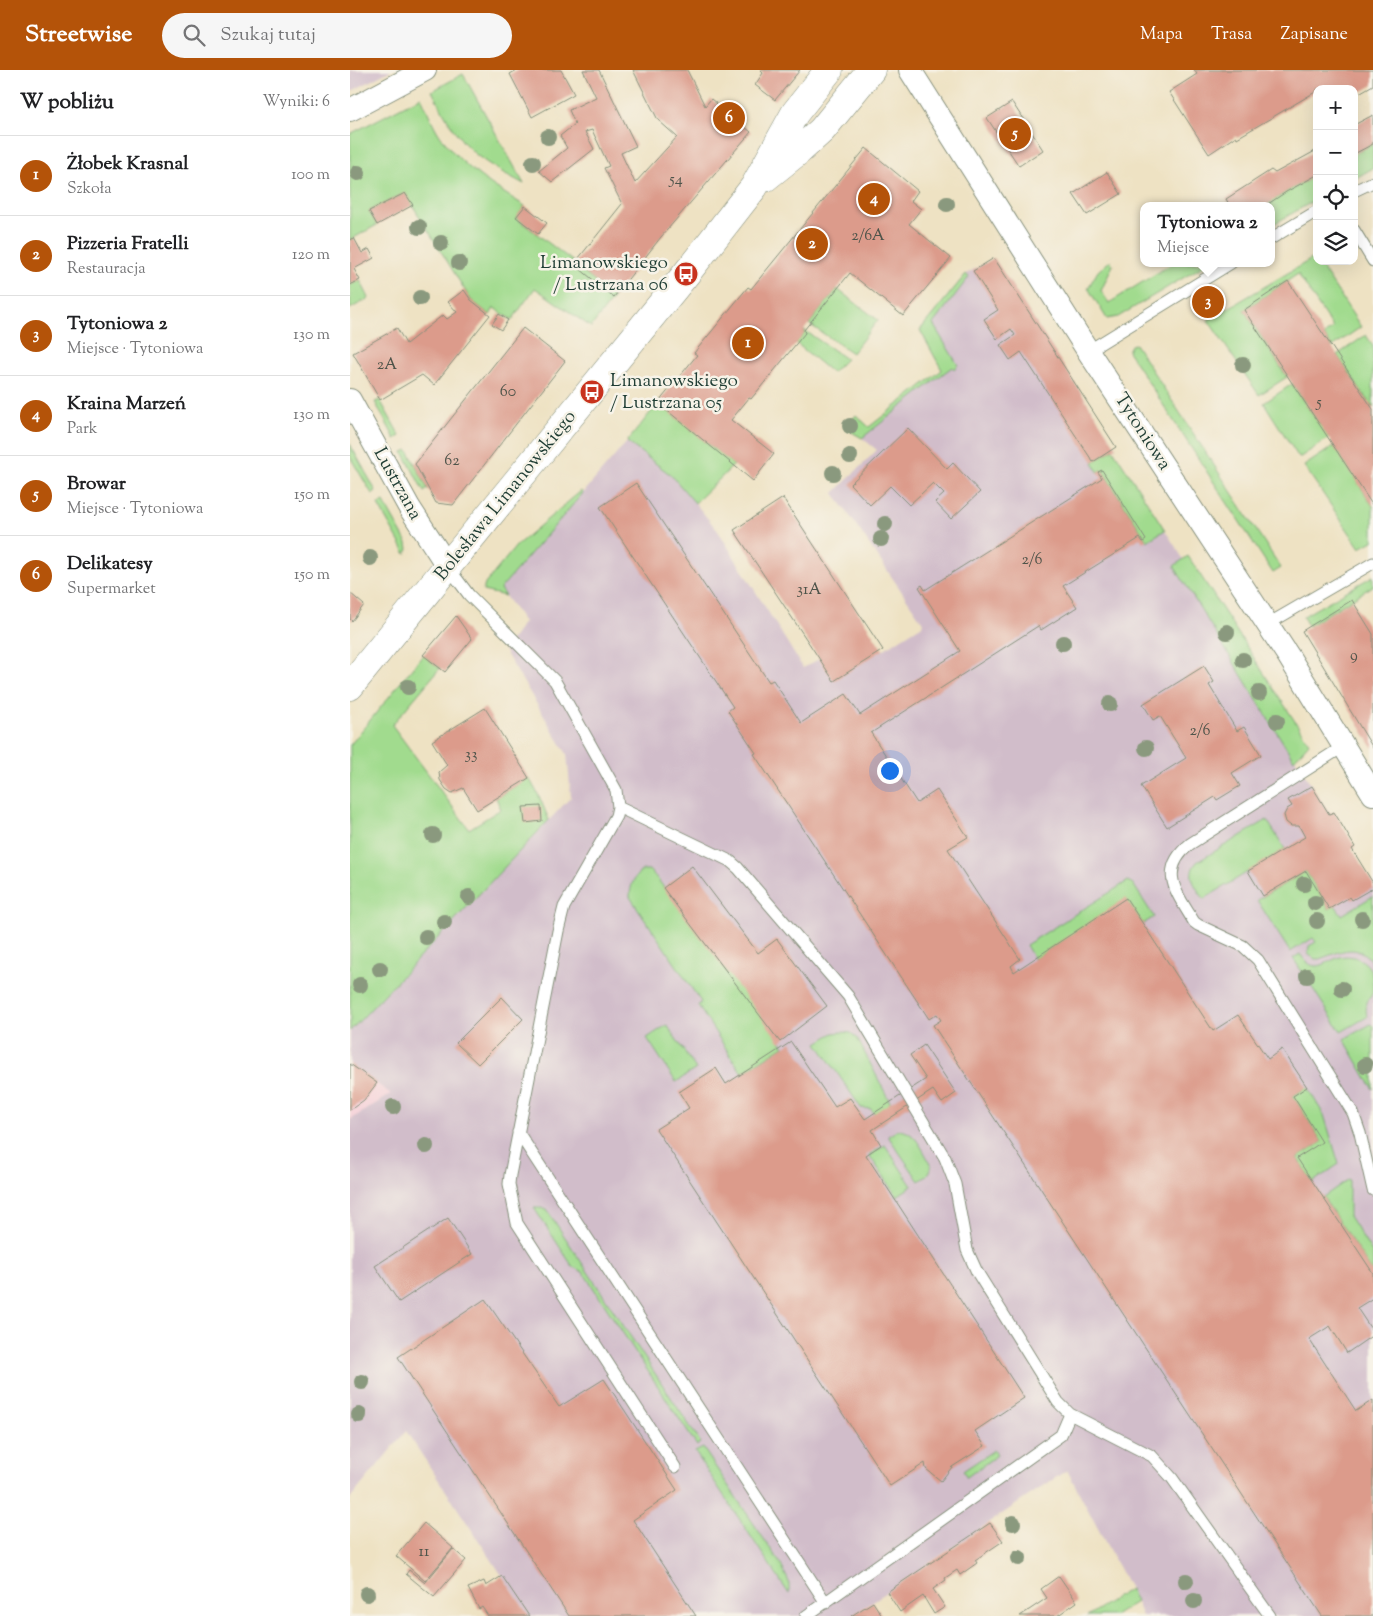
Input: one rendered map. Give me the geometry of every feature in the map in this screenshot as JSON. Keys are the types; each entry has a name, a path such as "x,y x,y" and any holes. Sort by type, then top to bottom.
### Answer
{"street":[{"path":"350,110 425,70"},
{"name":"Bolesława Limanowskiego","path":"350,686 686,274 754,187 795,113 829,70"},
{"name":"Bolesława Limanowskiego","path":"754,187 822,130 871,70"},
{"name":"Tytoniowa","path":"910,70 1088,351 1268,624 1373,794"},
{"name":"Lustrzana","path":"350,400 409,507 448,567"}],"lane":[{"path":"1358,189 1373,182"},
{"path":"1275,236 1313,213"},
{"path":"1358,237 1373,261"},
{"path":"1088,351 1224,267"},
{"path":"1268,624 1373,563"},
{"path":"448,567 469,595 555,681 616,790 618,807 616,816 564,907 509,1184 517,1223 675,1467"},
{"path":"1344,746 1190,844 1177,857 1171,871 1175,890 1194,922 1198,926 1243,946 1258,960 1352,1113 1360,1133 1373,1190"},
{"path":"618,807 730,861 848,996 945,1158 955,1184 967,1250 977,1272 1058,1402 1070,1414 1152,1456 1162,1466 1270,1616"},
{"path":"518,1132 826,1603"},
{"path":"806,1616 1062,1435 1070,1414"}],"shaded area":[{"path":"350,70 391,70 352,91 350,86"},
{"path":"994,258 1116,447 1113,449 1184,560 1174,566 1373,883 1373,1616 1142,1616 1130,1589 1067,1470 851,1616 529,1616 406,1431 350,1499 350,1120 391,1094 350,1064 350,1031 571,797 567,754 504,650 524,622 500,589 627,442 672,475 718,531 803,668 819,659 834,681 924,624 834,493 877,450 862,438 944,373 920,330 966,274"},
{"path":"350,1064 392,1094 350,1120"}],"green space":[{"path":"463,74 524,184 493,167 471,150 455,132 443,111 432,91"},
{"path":"421,97 437,131 452,151 471,169 525,206 516,218 575,263 574,265 614,297 591,327 535,288 512,320 494,308 490,315 471,300 405,193 369,211 377,225 350,240 350,134"},
{"path":"1373,144 1373,168 1358,177 1358,175 1358,152"},
{"path":"1313,177 1313,201 1275,223 1275,202 1271,202"},
{"path":"1313,258 1313,265 1320,265 1361,327 1332,347 1324,335 1333,328 1298,274 1244,310 1287,377 1259,395 1208,320"},
{"path":"1110,261 1113,265 1101,291 1109,303 1167,267 1201,267 1118,317 1107,319 1088,288 1098,271"},
{"path":"966,274 969,277 933,324 958,365 944,373 862,438 845,428 856,415 869,427 942,370 920,330"},
{"path":"360,280 369,298 350,309 350,285"},
{"path":"837,289 878,320 852,353 809,324"},
{"path":"804,330 846,359 832,373 796,343 805,333"},
{"path":"1366,335 1373,346 1373,408 1337,355"},
{"path":"1135,344 1281,568 1273,573 1128,351 1131,345"},
{"path":"1292,384 1329,438 1299,458 1264,403"},
{"path":"380,400 400,436 395,439 375,402"},
{"path":"658,403 734,465 695,503 671,475 627,442"},
{"path":"350,444 376,491 372,494 350,457"},
{"path":"1334,446 1373,506 1373,541 1360,548 1304,466"},
{"path":"1113,449 1165,530 1147,541 1102,470 1098,472 1093,462"},
{"path":"408,450 428,489 424,492 403,452"},
{"path":"581,491 583,493 500,589 505,596 483,591 485,584 517,545"},
{"path":"384,502 407,543 408,549 406,554 378,505"},
{"path":"1188,556 1309,743 1294,760 1174,566"},
{"path":"1373,576 1373,586 1308,626 1303,617"},
{"path":"423,655 440,668 392,725 469,829 501,809 496,798 529,778 549,820 350,1031 350,745"},
{"path":"1267,820 1285,849 1204,899 1195,885 1192,876 1197,862"},
{"path":"643,870 649,870 656,877 784,1046 742,1073 698,1006 701,1002 630,897 633,882"},
{"path":"1306,871 1329,909 1335,905 1342,915 1373,896 1373,964 1361,952 1355,950 1348,950 1315,959 1308,954 1309,946 1316,942 1313,938 1290,952 1257,900"},
{"path":"1128,881 1133,884 1154,917 1143,924 1126,899 1034,959 1026,945"},
{"path":"1300,954 1305,961 1315,966 1320,966 1345,956 1355,957 1363,961 1372,973 1373,992 1367,1002 1367,1017 1341,1032 1293,958"},
{"path":"1371,1024 1373,1026 1373,1089 1344,1039"},
{"path":"667,1025 696,1069 676,1082 647,1038"},
{"path":"833,1033 851,1033 857,1038 890,1102 890,1115 881,1124 871,1109 861,1108 817,1043"},
{"path":"1307,1087 1324,1115 1339,1164 1313,1182 1297,1158 1322,1142 1293,1096"},
{"path":"898,1130 910,1134 914,1138 931,1164 929,1172 919,1181 888,1136"},
{"path":"885,1145 912,1186 897,1196 869,1155"},
{"path":"1349,1179 1349,1216 1373,1254 1373,1273 1323,1197"},
{"path":"534,1208 547,1210 701,1443 697,1446 583,1272 573,1267"},
{"path":"703,1448 780,1563 789,1582 789,1594 695,1452"},
{"path":"994,1450 997,1455 967,1477 963,1471"},
{"path":"1130,1589 1136,1602 1114,1616 1087,1616"}],"building":[{"path":"517,70 561,70 574,94 532,117 510,74"},
{"path":"583,70 599,70 636,146 621,153 635,183 677,137 658,120 633,70 687,70 705,106 711,99 751,132 661,237 614,297 574,264 622,204 604,168 609,166 592,130 585,132 594,149 552,182 539,171 567,148 560,136 575,124 569,110 596,97"},
{"path":"760,70 800,70 775,100 755,85 763,73"},
{"path":"1194,70 1373,70 1373,85 1358,94 1358,85 1313,85 1313,93 1237,138 1236,136 1209,154 1169,92 1197,74"},
{"path":"1012,102 1043,150 1019,166 987,118"},
{"path":"1373,115 1373,144 1358,152 1358,130 1358,123"},
{"path":"866,148 918,191 911,201 921,209 909,224 951,258 903,316 850,273 804,330 805,333 751,399 749,398 731,420 774,454 753,481 658,403 697,355 694,353 748,287 751,289"},
{"path":"1313,152 1313,177 1271,202 1228,202 1226,199 1271,170 1275,173"},
{"path":"1107,172 1121,194 1087,215 1073,194"},
{"path":"405,193 413,205 377,225 369,211"},
{"path":"525,206 547,223 538,234 516,217"},
{"path":"354,238 362,253 369,249 374,258 354,269 360,280 350,285 350,240"},
{"path":"994,258 1116,447 1093,462 1021,352 1010,360 1000,345 1015,335 1011,329 997,339 984,319 998,310 973,271"},
{"path":"1288,281 1373,409 1373,506 1244,310"},
{"path":"464,290 471,300 490,315 434,385 422,375 380,400 353,353 397,328 406,344 443,315 447,319 457,312 448,302"},
{"path":"1209,292 1217,304 1206,311 1199,299"},
{"path":"499,314 508,320 501,330 492,324"},
{"path":"523,328 565,361 453,505 436,503 415,464"},
{"path":"908,428 947,469 953,463 980,492 951,519 935,502 944,494 933,483 909,505 890,486 870,505 850,484"},
{"path":"1102,470 1146,540 1143,542 1140,538 1063,586 1077,607 1041,630 1038,626 871,733 917,803 937,790 968,837 948,849 1020,959 1011,966 1014,972 1126,898 1213,1031 1238,1015 1268,1059 1282,1049 1307,1087 1293,1096 1322,1142 1297,1158 1373,1273 1373,1298 1357,1308 1373,1332 1373,1335 1347,1353 1330,1326 1309,1339 1356,1411 1373,1400 1373,1616 1322,1616 933,1025 941,1020 937,1014 929,1019 754,754 756,753 728,711 733,707 600,507 636,483 769,682 773,680 801,723 846,694 860,715 960,651 919,587 922,585 925,590 1102,478 1098,472"},
{"path":"783,498 883,650 834,681 734,530"},
{"path":"350,593 364,605 352,621 350,619"},
{"path":"1352,600 1373,634 1373,748 1302,631"},
{"path":"456,616 472,639 445,672 423,655"},
{"path":"1204,666 1214,682 1209,685 1237,731 1244,727 1261,755 1232,773 1240,786 1217,800 1215,797 1167,827 1141,786 1186,758 1160,716 1153,720 1143,704"},
{"path":"485,708 529,778 477,810 463,788 452,793 446,789 440,780 439,772 447,765 432,741"},
{"path":"1312,786 1329,814 1334,812 1355,847 1352,849 1373,883 1373,888 1352,900 1350,897 1329,909 1306,871 1263,896 1248,871 1305,837 1299,826 1291,826 1286,822 1284,815 1287,809 1292,806 1288,800"},
{"path":"541,806 542,821 525,823 523,807"},
{"path":"692,866 758,953 777,939 827,1006 780,1042 663,888"},
{"path":"502,997 523,1019 478,1064 456,1043"},
{"path":"791,1042 835,1107 850,1098 865,1119 926,1079 910,1055 924,1045 956,1093 942,1103 933,1090 872,1130 881,1145 866,1155 1024,1398 975,1431 985,1446 952,1467 941,1481 926,1469 925,1463 890,1486 656,1129 689,1108 679,1092 716,1068 726,1084"},
{"path":"350,1064 377,1083 364,1100 350,1110"},
{"path":"448,1218 472,1254 399,1302 375,1266"},
{"path":"485,1299 559,1407 604,1379 677,1490 633,1520 696,1616 569,1616 398,1357"},
{"path":"424,1523 453,1548 425,1581 396,1556"},
{"path":"990,1523 1003,1541 975,1560 977,1563 960,1575 957,1570 933,1589 945,1607 934,1614 923,1596 900,1612 887,1592"},
{"path":"453,1549 466,1560 434,1597 406,1574 409,1570 425,1583"},
{"path":"502,1576 529,1616 488,1616 482,1607 479,1609 468,1588 484,1581 486,1586"},
{"path":"1059,1576 1077,1602 1057,1616 1020,1616 1047,1598 1041,1589"},
{"path":"873,1602 882,1616 851,1616"}],"place":[{"name":"Delikatesy","path":"729,118"},
{"name":"Browar","path":"1015,134"},
{"name":"Kraina Marzeń","path":"874,199"},
{"name":"Pizzeria Fratelli","path":"812,244"},
{"name":"Limanowskiego / Lustrzana 06","path":"686,274"},
{"name":"Tytoniowa 2","path":"1208,302"},
{"name":"Żłobek Krasnal","path":"748,343"},
{"name":"Limanowskiego / Lustrzana 05","path":"592,392"}]}
